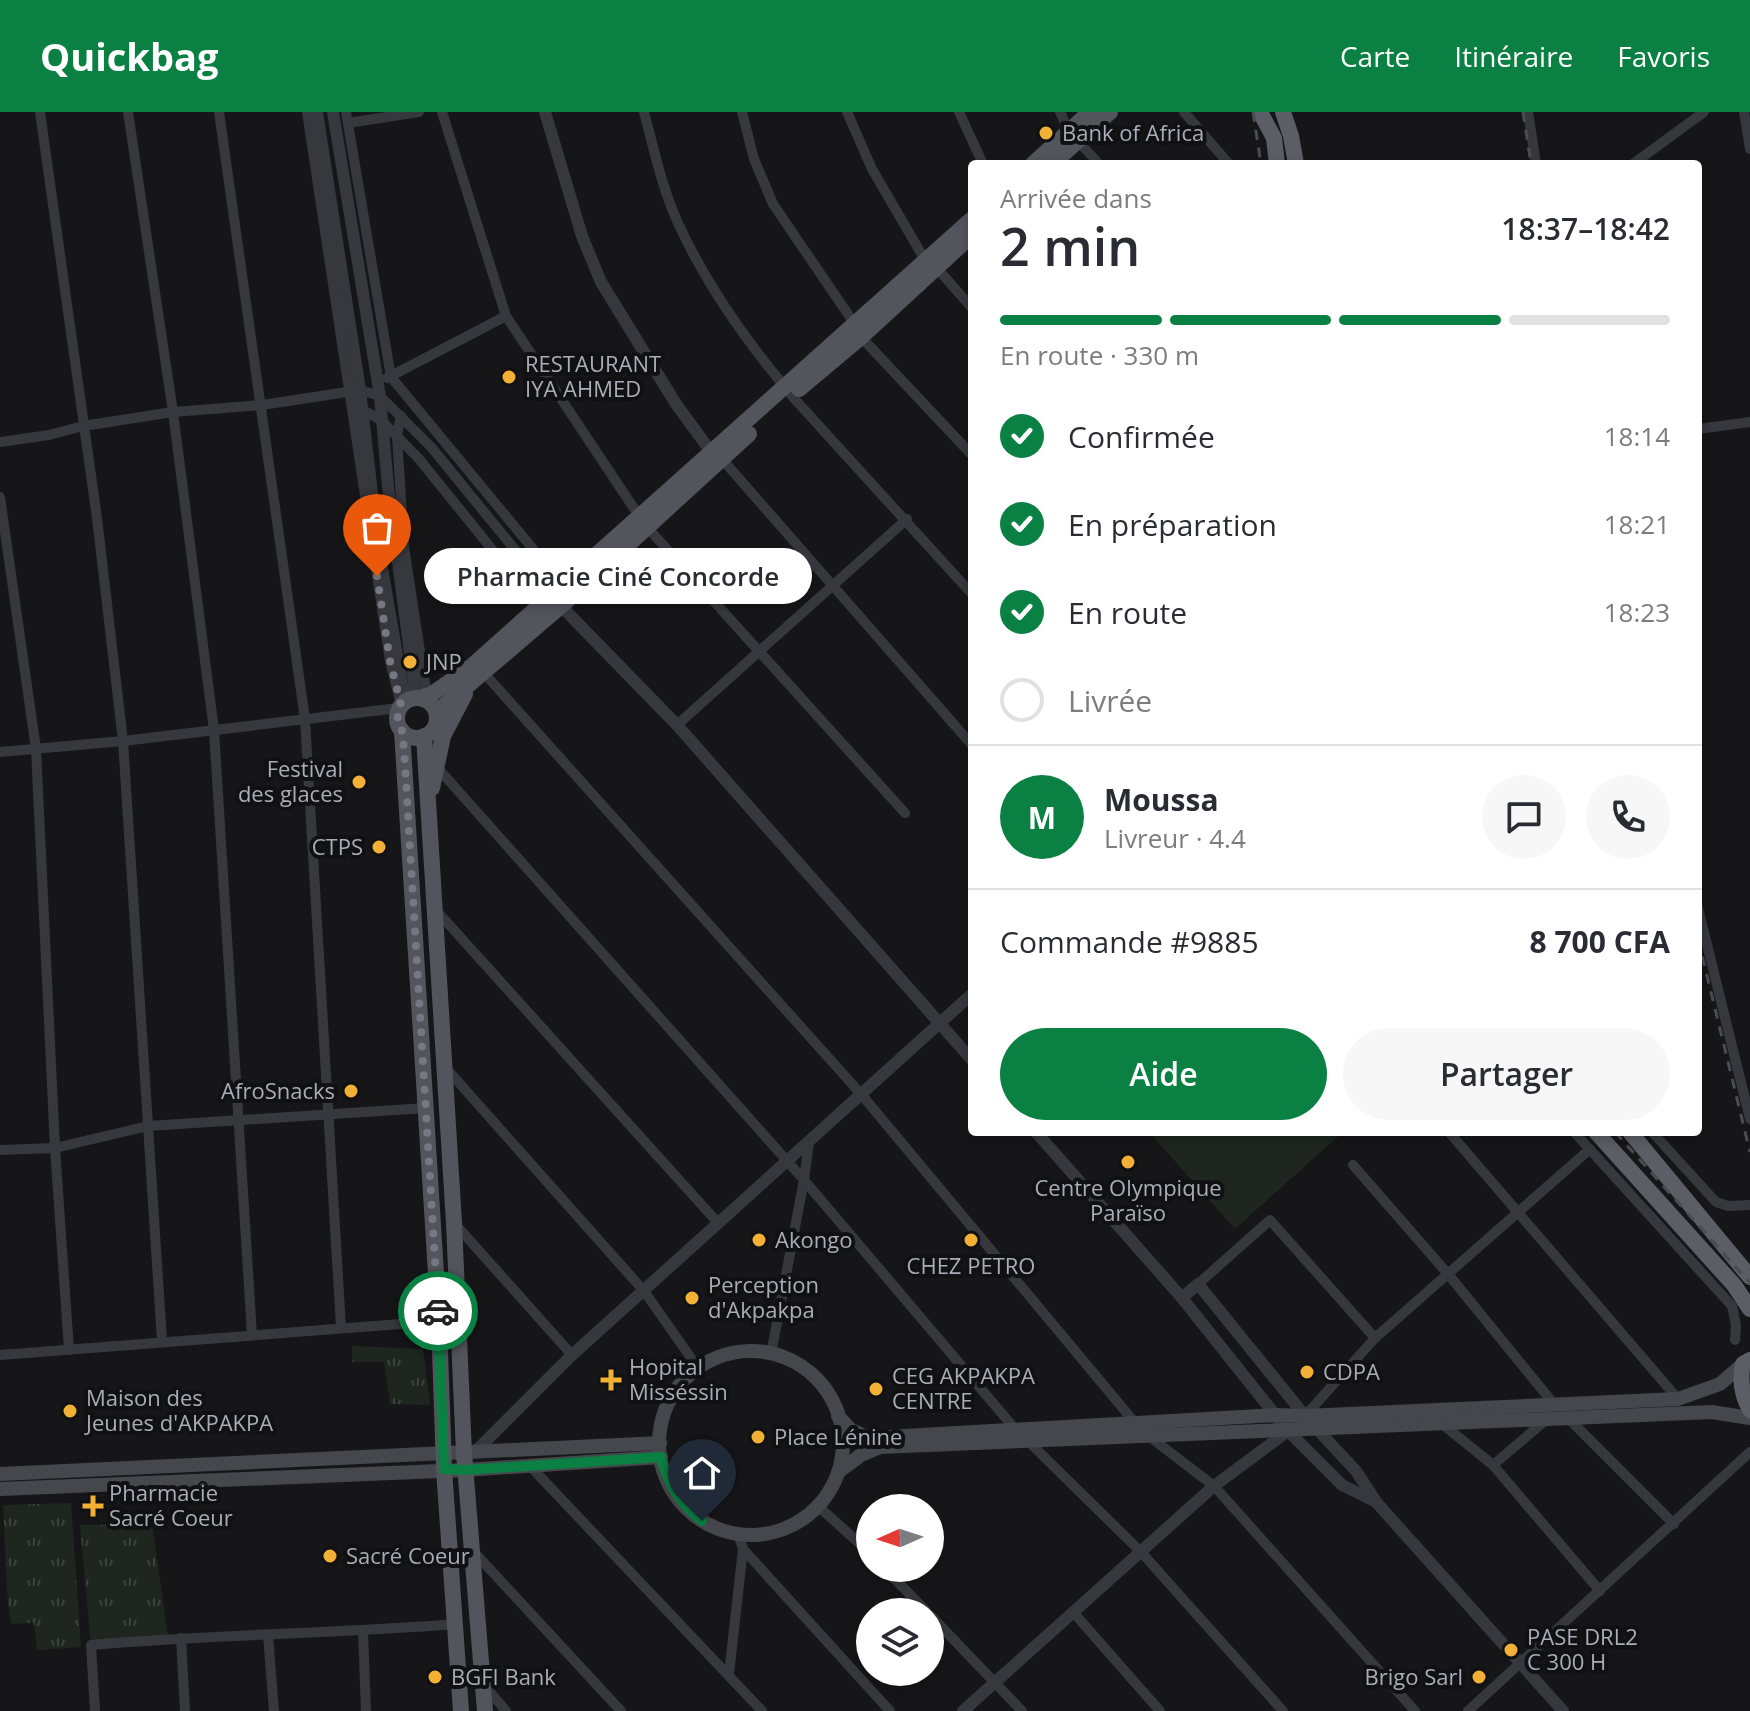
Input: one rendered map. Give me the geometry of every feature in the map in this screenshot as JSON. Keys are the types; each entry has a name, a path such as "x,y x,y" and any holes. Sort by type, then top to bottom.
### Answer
{"highway":[{"path":"1260,112 1274,138 1277,160"},
{"path":"1283,112 1295,160"},
{"path":"1600,1136 1734,1285 1750,1309"},
{"path":"1633,1136 1750,1277"},
{"path":"1746,1362 1742,1391 1750,1410"}],"main road":[{"path":"1055,160 1090,112"},
{"path":"1039,160 1110,112"},
{"path":"402,731 411,737 424,736 433,729 445,705 478,679 558,595 931,263 968,223"},
{"path":"931,263 968,238"},
{"path":"461,1711 402,731 397,720 411,701 464,673 538,606 558,595"},
{"path":"429,829 429,806 447,725 478,679"},
{"path":"411,701 431,704 437,717"},
{"path":"424,736 469,1453 465,1470 485,1711"},
{"path":"733,1353 771,1354 789,1359 812,1374 830,1396 838,1416 843,1446 838,1472 818,1506 782,1530 760,1535 738,1534 711,1525 688,1509 671,1486 661,1450 664,1418 670,1402 685,1380 698,1368 733,1353"},
{"path":"838,1416 851,1430 869,1438 1275,1415 1678,1399 1720,1384 1746,1362"},
{"path":"838,1472 861,1455 880,1447 1712,1412 1750,1418"},
{"path":"0,1489 444,1461 469,1453 661,1450"},
{"path":"0,1474 444,1461 465,1470 530,1466 661,1450"}],"street":[{"path":"40,112 97,518 123,741 162,1341"},
{"path":"128,112 173,412 214,730 252,1335"},
{"path":"219,112 305,719 341,1328"},
{"path":"307,112 354,391 361,409 378,545 411,701"},
{"path":"317,112 390,661 411,701"},
{"path":"333,112 380,396 411,701"},
{"path":"419,112 347,118 391,377 558,595"},
{"path":"442,112 506,316 642,521 905,813"},
{"path":"545,112 582,236 601,282 676,404 717,456 968,740"},
{"path":"644,112 668,197 689,245 755,350 788,391 968,589"},
{"path":"742,112 754,159 773,204 857,330 968,451"},
{"path":"847,112 872,169 931,263 968,304"},
{"path":"959,112 981,160"},
{"path":"1060,112 1074,136 1095,160"},
{"path":"1184,112 1226,160"},
{"path":"1528,112 1535,160"},
{"path":"1638,160 1704,112"},
{"path":"1744,112 1750,149"},
{"path":"377,379 391,377 506,316"},
{"path":"0,442 173,412 262,405 354,391 380,396 432,448 558,595 677,725 968,1055"},
{"path":"361,409 381,420 397,436 538,606"},
{"path":"401,416 397,436 411,701"},
{"path":"1702,428 1750,422"},
{"path":"0,497 36,749 55,1148 69,1350"},
{"path":"677,725 907,519"},
{"path":"478,679 861,1094 1136,1424"},
{"path":"0,752 305,719 411,701"},
{"path":"436,766 804,1180 1015,1429"},
{"path":"433,907 718,1223"},
{"path":"1702,924 1750,1119"},
{"path":"469,1453 572,1355 968,998"},
{"path":"443,1065 644,1291 698,1368"},
{"path":"0,1150 55,1148 148,1126 426,1108"},
{"path":"1040,1136 1182,1298 1288,1431 1342,1485 1377,1503"},
{"path":"1453,1136 1678,1399"},
{"path":"1578,1136 1732,1306 1735,1340"},
{"path":"1656,1136 1716,1202 1728,1206 1750,1205"},
{"path":"771,1354 809,1142"},
{"path":"1305,1416 1375,1338 1590,1149"},
{"path":"1353,1165 1448,1274 1553,1403"},
{"path":"1182,1298 1270,1220 1375,1338"},
{"path":"454,1223 572,1355"},
{"path":"1198,1284 1305,1416 1356,1471 1377,1503 1563,1711"},
{"path":"0,1355 439,1321"},
{"path":"1493,1465 1548,1418"},
{"path":"1568,1418 1674,1524"},
{"path":"1441,1423 1493,1465 1600,1591"},
{"path":"963,1711 1214,1486 1288,1431"},
{"path":"1150,1437 1214,1486 1415,1711"},
{"path":"1030,1443 1141,1552 1283,1711"},
{"path":"1468,1711 1750,1452"},
{"path":"530,1466 762,1711"},
{"path":"818,1506 856,1540"},
{"path":"738,1534 743,1549 890,1711"},
{"path":"470,1548 621,1711"},
{"path":"729,1674 743,1549"},
{"path":"898,1582 914,1598"},
{"path":"1073,1612 1160,1711"},
{"path":"95,1711 91,1645 456,1624"},
{"path":"944,1628 1022,1711"},
{"path":"363,1631 366,1711"},
{"path":"268,1635 274,1711"},
{"path":"181,1638 185,1711"},
{"path":"482,1682 506,1711"}],"green space":[{"path":"1153,1136 1339,1136 1235,1229"},
{"path":"352,1346 423,1349 430,1405 390,1404 384,1362 352,1362"},
{"path":"71,1503 81,1647 37,1650 34,1623 11,1624 3,1505"},
{"path":"152,1524 168,1636 91,1645 80,1525"}],"railway":[{"path":"1253,112 1260,160"},
{"path":"1523,112 1530,160"},
{"path":"1702,955 1750,1152"},
{"path":"1619,1136 1750,1283"}],"way so far":[{"path":"377,576 390,661 401,705 397,720 404,749 438,1311"}],"place":[{"name":"Bank of Africa","path":"1046,133"},
{"name":"RESTAURANT IYA AHMED","path":"509,377"},
{"name":"Pharmacie Ciné Concorde","path":"377,576"},
{"name":"JNP","path":"410,662"},
{"name":"Festival des glaces","path":"359,782"},
{"name":"CTPS","path":"379,847"},
{"name":"AfroSnacks","path":"351,1091"},
{"name":"Centre Olympique Paraïso","path":"1128,1162"},
{"name":"Akongo","path":"759,1240"},
{"name":"CHEZ PETRO","path":"971,1240"},
{"name":"Perception d'Akpakpa","path":"692,1298"},
{"name":"CDPA","path":"1307,1372"},
{"name":"Hopital Misséssin","path":"611,1380"},
{"name":"CEG AKPAKPA CENTRE","path":"876,1389"},
{"name":"Maison des Jeunes d'AKPAKPA","path":"70,1411"},
{"name":"Place Lénine","path":"758,1437"},
{"name":"Pharmacie Sacré Coeur","path":"93,1506"},
{"name":"Sacré Coeur","path":"330,1556"},
{"name":"PASE DRL2 C 300 H","path":"1511,1650"},
{"name":"BGFI Bank","path":"435,1677"},
{"name":"Brigo Sarl","path":"1479,1677"}],"route":[{"path":"438,1311 444,1469 661,1457 667,1477 681,1502 702,1521"}]}
